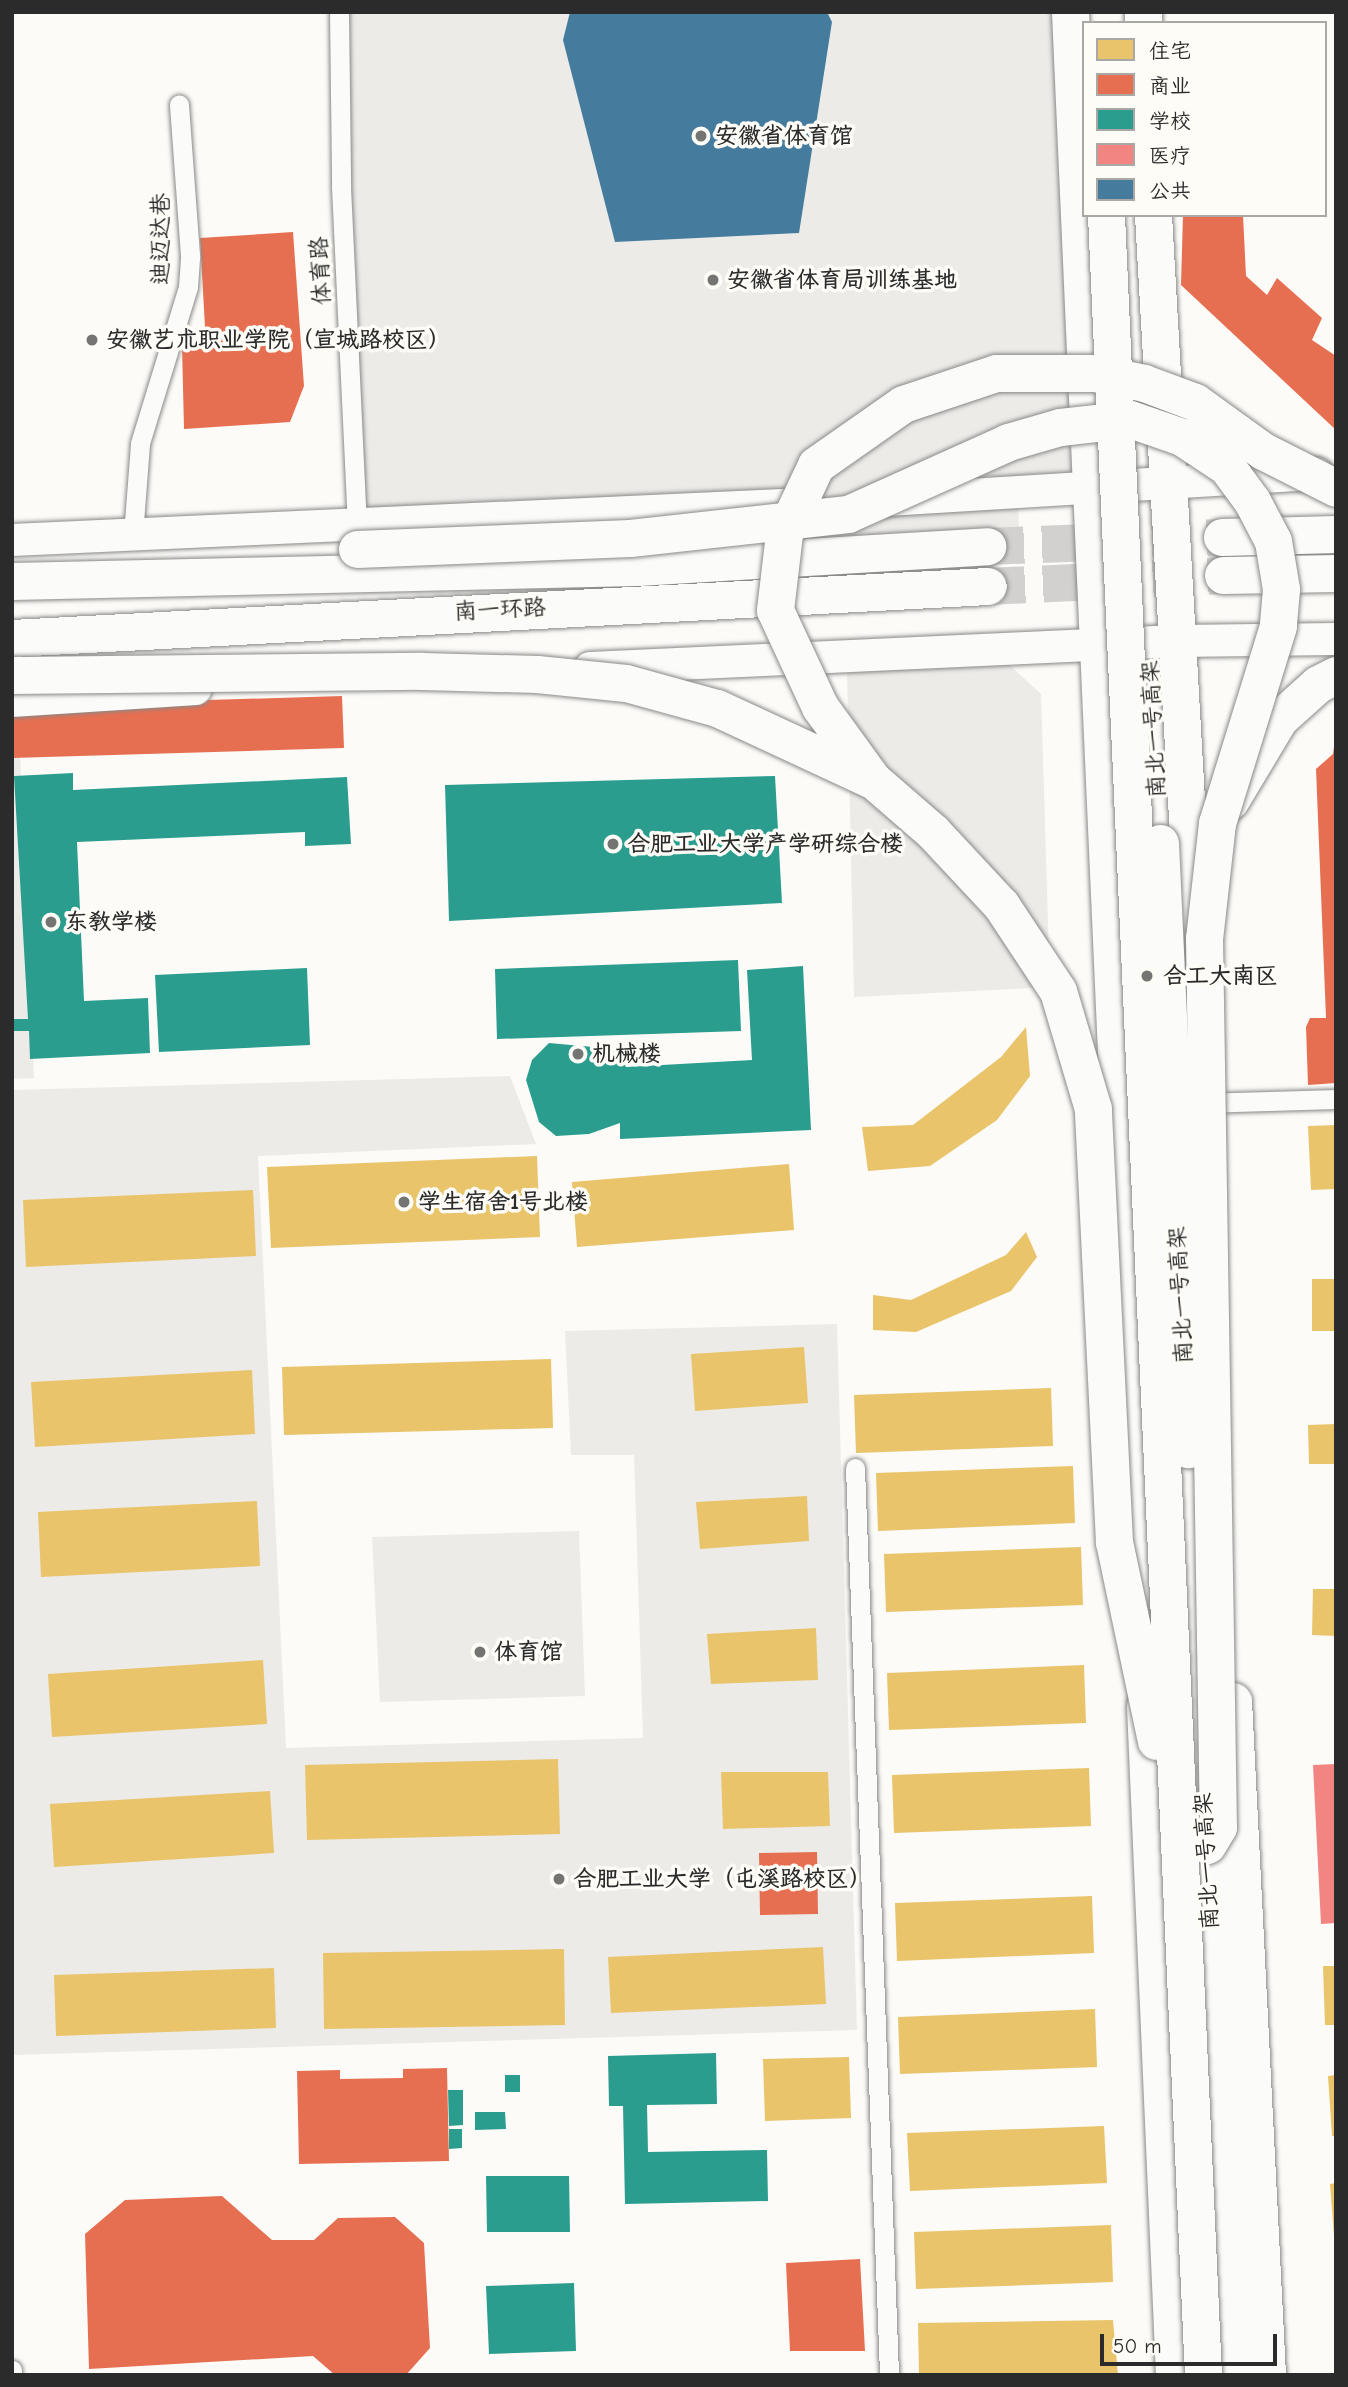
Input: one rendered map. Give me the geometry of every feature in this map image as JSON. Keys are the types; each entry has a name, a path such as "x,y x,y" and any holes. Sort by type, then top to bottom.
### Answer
{"highway":[{"path":"1070,12 1174,2375"},
{"name":"南北一号高架","path":"1105,217 1193,1846 1232,2375"},
{"name":"南北一号高架","path":"1129,217 1193,1846 1203,2375"},
{"path":"1153,217 1202,1103 1267,2375"},
{"path":"13,581 83,558 357,538 630,538 848,514 1008,442 1060,427 1130,419 1182,437 1227,467 1252,501 1273,541 1281,589 1278,626 1217,823 1204,938 1218,1828 1193,1846 1114,1542 1093,1109 1058,991 1009,916 933,832 873,780 820,707 775,610 784,533 816,465 903,404 996,373 1095,373 1144,383 1195,402 1263,451 1336,488"},
{"path":"1222,537 1336,534"},
{"name":"南一环路","path":"13,581 637,567 987,546"},
{"path":"1223,575 1336,573"},
{"name":"南一环路","path":"12,638 988,586"},
{"path":"12,675 422,671 537,674 626,683 717,708 873,780"},
{"path":"1217,823 1279,719 1318,684 1336,675"}],"main road":[{"path":"12,540 133,535 357,538 1336,473"},
{"path":"12,701 420,676 1177,640 1336,639"}],"street":[{"name":"体育路","path":"339,12 341,187 357,538"},
{"name":"迪迈达巷","path":"133,535 140,443 187,287 190,255 179,104"},
{"path":"1202,1103 1336,1099"},
{"path":"855,1468 889,2375"}],"shaded area":[{"name":"安徽省体育局训练基地","path":"339,12 1070,12 1090,488 1018,493 1019,529 364,562"},
{"path":"1003,659 1041,694 1050,987 854,997 847,670"},
{"path":"12,706 18,706 34,1078 12,1079"},
{"path":"510,1076 536,1144 258,1156 286,1748 643,1738 634,1455 571,1455 565,1331 837,1324 857,2030 12,2055 12,1090"},
{"name":"体育馆","path":"579,1531 585,1696 380,1702 372,1537"}],"building: 住宅":[{"path":"1026,1027 1030,1076 997,1120 930,1166 868,1171 862,1127 913,1125 1001,1057"},
{"path":"1336,1125 1336,1189 1311,1190 1308,1126"},
{"name":"学生宿舍1号北楼","path":"537,1156 540,1237 271,1248 267,1167"},
{"path":"789,1164 794,1230 577,1247 572,1182"},
{"path":"253,1190 256,1256 26,1267 23,1200"},
{"path":"1026,1232 1037,1257 1011,1291 916,1332 873,1330 873,1295 911,1300 1006,1255"},
{"path":"1312,1279 1336,1279 1336,1331 1312,1331"},
{"path":"804,1347 808,1403 695,1411 691,1354"},
{"path":"551,1359 553,1428 284,1435 282,1367"},
{"path":"252,1370 255,1434 35,1447 31,1382"},
{"path":"1051,1388 1053,1446 856,1453 854,1395"},
{"path":"1336,1424 1336,1464 1309,1464 1308,1425"},
{"path":"1073,1466 1075,1523 878,1531 876,1473"},
{"path":"807,1496 809,1541 700,1549 696,1502"},
{"path":"257,1501 260,1566 41,1577 38,1512"},
{"path":"1081,1547 1083,1605 886,1612 884,1554"},
{"path":"1313,1589 1336,1589 1336,1636 1312,1635"},
{"path":"816,1628 818,1680 711,1684 707,1634"},
{"path":"263,1660 267,1724 52,1737 48,1674"},
{"path":"1084,1665 1086,1723 889,1730 887,1673"},
{"path":"558,1759 560,1834 307,1840 305,1765"},
{"path":"1089,1768 1091,1826 894,1833 892,1775"},
{"path":"721,1772 828,1772 830,1826 723,1829"},
{"path":"270,1791 274,1853 54,1867 50,1804"},
{"path":"1092,1896 1094,1953 897,1961 895,1903"},
{"path":"823,1947 826,2004 611,2013 608,1957"},
{"path":"564,1949 565,2025 324,2029 323,1953"},
{"path":"1323,1966 1336,1966 1336,2025 1325,2025"},
{"path":"274,1968 276,2028 56,2036 54,1975"},
{"path":"1095,2009 1097,2067 900,2074 898,2017"},
{"path":"849,2057 851,2118 765,2121 763,2059"},
{"path":"1336,2075 1336,2136 1332,2136 1328,2076"},
{"path":"1104,2126 1107,2183 910,2191 907,2133"},
{"path":"1336,2183 1336,2236 1334,2236 1330,2184"},
{"path":"1111,2225 1113,2282 916,2289 914,2232"},
{"path":"1113,2320 1118,2375 919,2375 918,2323"}],"building: 商业":[{"path":"1183,217 1243,217 1246,276 1267,295 1277,278 1322,318 1312,340 1336,356 1336,430 1181,285"},
{"path":"293,232 304,386 290,422 184,429 182,346 205,327 200,238"},
{"path":"342,696 344,748 12,758 12,706"},
{"path":"1336,732 1336,1083 1308,1085 1306,1027 1310,1018 1326,1018 1316,769 1333,754"},
{"path":"817,1852 818,1914 760,1915 759,1853"},
{"path":"447,2068 449,2161 299,2164 297,2071 340,2070 340,2079 403,2078 403,2069"},
{"path":"222,2196 272,2240 314,2240 338,2218 395,2217 424,2243 430,2348 406,2375 335,2375 313,2356 89,2369 85,2234 125,2200"},
{"path":"860,2259 865,2351 790,2351 786,2263"}],"building: 学校":[{"name":"东教学楼","path":"73,773 73,790 347,777 351,844 305,846 305,832 77,842 84,1001 148,998 150,1053 30,1059 29,1031 12,1031 12,1019 28,1019 14,776"},
{"name":"合肥工业大学产学研综合楼","path":"775,776 782,903 449,921 445,785"},
{"path":"738,960 741,1031 497,1039 495,969"},
{"name":"机械楼","path":"803,966 811,1130 620,1139 620,1123 589,1134 556,1136 539,1122 526,1080 532,1060 549,1043 615,1049 626,1067 752,1060 747,970"},
{"path":"307,968 310,1045 159,1052 155,975"},
{"path":"716,2053 717,2104 647,2105 648,2152 767,2150 768,2201 625,2204 623,2106 609,2106 608,2056"},
{"path":"505,2075 520,2075 520,2092 505,2092"},
{"path":"448,2090 463,2090 463,2125 449,2126"},
{"path":"475,2112 505,2112 506,2129 475,2130"},
{"path":"449,2129 462,2129 462,2148 449,2149"},
{"path":"486,2176 569,2176 570,2232 487,2232"},
{"path":"574,2283 576,2351 489,2354 486,2286"}],"building: 医疗":[{"path":"1336,1764 1336,1923 1321,1924 1313,1765"}],"building: 公共":[{"name":"安徽省体育馆","path":"570,12 827,12 832,22 799,233 615,242 563,40"}],"tunnel":[{"path":"987,546 1222,537"},
{"path":"988,586 1223,575"}],"place":[{"name":"安徽省体育馆","path":"701,136"},
{"name":"安徽省体育局训练基地","path":"713,280"},
{"name":"安徽艺术职业学院（宣城路校区）","path":"92,340"},
{"name":"合肥工业大学产学研综合楼","path":"613,844"},
{"name":"东教学楼","path":"51,922"},
{"name":"合工大南区","path":"1147,976"},
{"name":"机械楼","path":"578,1054"},
{"name":"学生宿舍1号北楼","path":"404,1202"},
{"name":"体育馆","path":"480,1652"},
{"name":"合肥工业大学（屯溪路校区）","path":"559,1879"}]}
